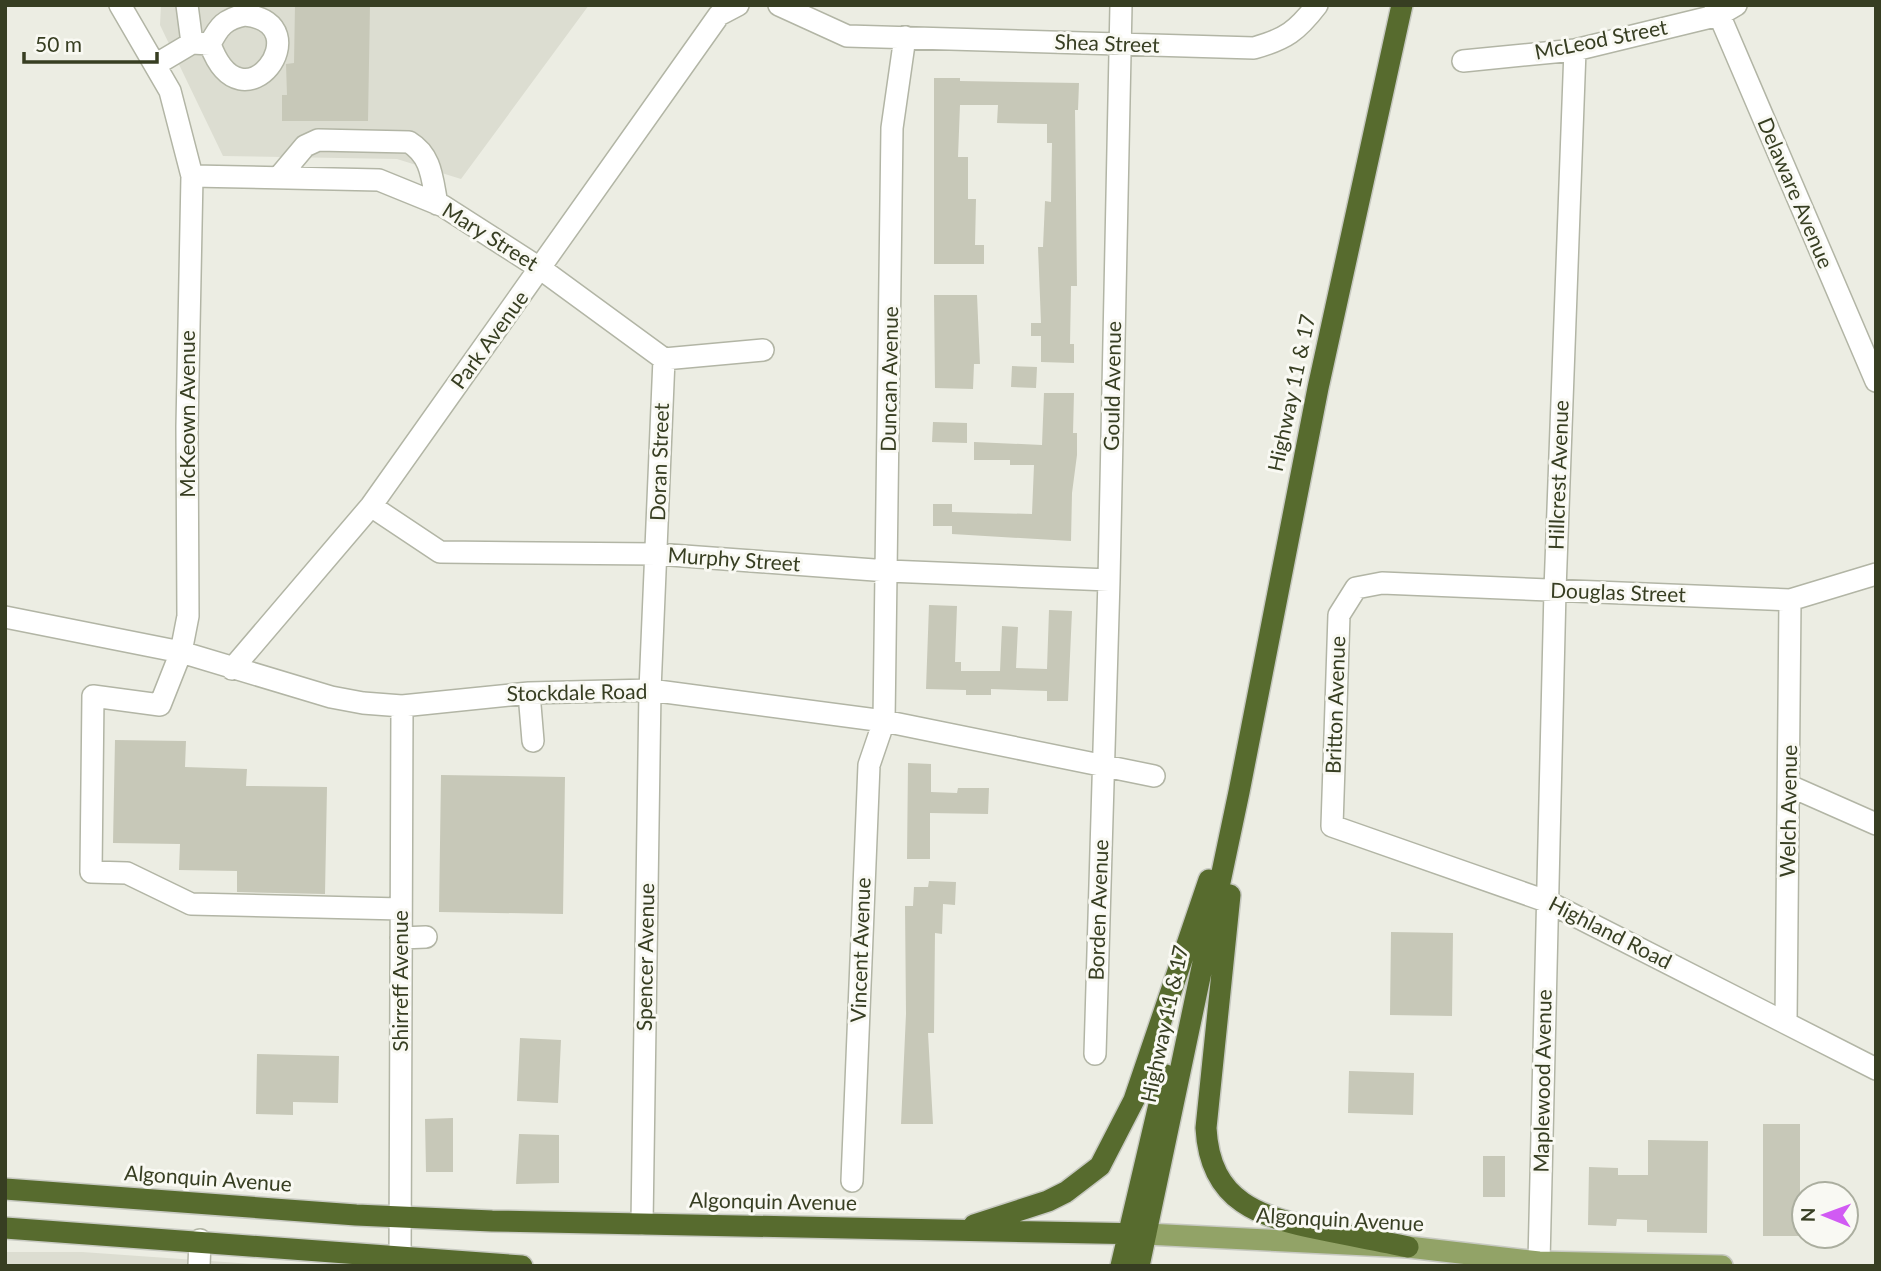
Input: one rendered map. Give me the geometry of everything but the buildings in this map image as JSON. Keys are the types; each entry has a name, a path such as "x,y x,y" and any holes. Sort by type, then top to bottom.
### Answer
{"highway":[{"name":"Highway 11 & 17","path":"1139,1266 1136,1234 1239,792 1318,387 1402,5"},
{"path":"953,1231 1026,1210 1066,1192 1100,1166 1134,1100 1239,792"},
{"path":"1239,792 1206,1128 1212,1165 1228,1190 1258,1212 1282,1221 1408,1247"},
{"name":"Algonquin Avenue","path":"5,1189 401,1217 1136,1234"},
{"path":"5,1228 200,1240 400,1261 522,1266"},
{"path":"1121,1266 1136,1234"}],"main road":[{"name":"Algonquin Avenue","path":"1136,1234 1408,1247 1584,1265 1723,1266"},
{"name":"Algonquin Avenue","path":"1490,1266 1539,1262"}],"street":[{"name":"McKeown Avenue","path":"120,5 170,91 192,176 187,427 188,616 181,652 160,705 93,696 90,872 127,873 191,904 401,909"},
{"path":"155,65 201,44 187,5"},
{"name":"Park Avenue","path":"232,669 371,506 719,15 738,5"},
{"path":"779,5 847,36 905,37"},
{"name":"Gould Avenue","path":"1104,766 1121,5"},
{"name":"Shea Street","path":"905,37 1254,48 1282,40 1302,25 1317,5"},
{"name":"McLeod Street","path":"1463,61 1575,50 1723,8"},
{"name":"Delaware Avenue","path":"1723,8 1876,381"},
{"name":"Duncan Avenue","path":"884,721 892,128 905,37"},
{"name":"Hillcrest Avenue","path":"1546,901 1575,50"},
{"path":"279,177 305,146 318,139 409,142 421,149 430,165 437,204"},
{"name":"Mary Street","path":"192,176 379,180 437,204 541,269 664,359"},
{"path":"664,359 763,350"},
{"name":"Doran Street","path":"650,690 664,359"},
{"name":"Murphy Street","path":"371,506 440,552 657,554 888,571 1110,580"},
{"name":"Douglas Street","path":"1356,588 1382,583 1790,600 1876,574"},
{"name":"Britton Avenue","path":"1332,826 1339,615 1356,588"},
{"name":"Welch Avenue","path":"1786,1022 1790,600"},
{"name":"Stockdale Road","path":"5,617 181,652 331,697 401,706 529,692 650,690 884,721 1154,776"},
{"name":"Spencer Avenue","path":"642,1224 650,690"},
{"path":"529,692 533,741"},
{"name":"Shirreff Avenue","path":"400,1261 401,706"},
{"name":"Vincent Avenue","path":"852,1181 869,765 884,721"},
{"name":"Borden Avenue","path":"1095,1054 1104,766"},
{"path":"1790,786 1876,824"},
{"name":"Highland Road","path":"1332,826 1546,901 1876,1069"},
{"name":"Maplewood Avenue","path":"1539,1262 1546,901"},
{"path":"401,938 426,937"},
{"path":"199,1266 200,1240"}],"shaded area":[{"path":"161,5 589,5 461,179 397,159 223,156 160,25"},
{"path":"5,1252 82,1252 281,1266 5,1266"}]}
